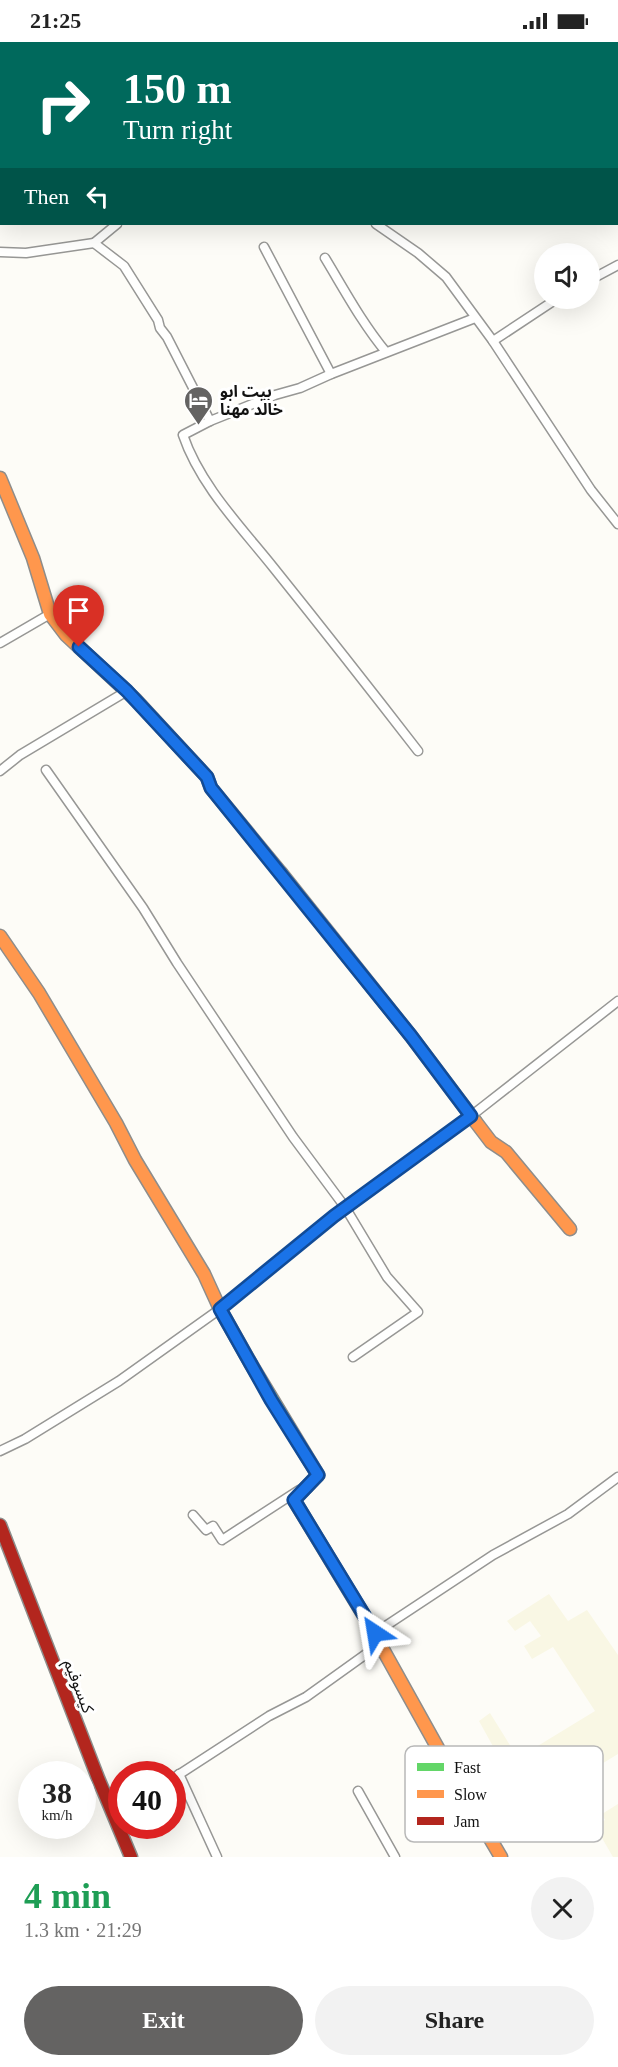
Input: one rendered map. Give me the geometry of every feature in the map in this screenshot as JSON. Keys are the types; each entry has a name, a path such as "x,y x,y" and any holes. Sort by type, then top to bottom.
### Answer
{"street":[{"path":"0,252 26,253 94,243 116,225"},
{"path":"377,225 418,253 446,277 493,341 591,490 618,524"},
{"path":"94,243 124,266 158,320 160,328 167,337 210,421"},
{"path":"264,248 331,374"},
{"path":"325,258 360,313 363,324 386,352"},
{"path":"600,275 618,265"},
{"path":"493,341 541,309"},
{"path":"418,750 273,566 226,511 188,451 183,435 210,421 275,395 300,388 475,318"},
{"path":"0,478 33,558 50,614 63,632 127,691 207,777 211,788 411,1036 491,1142 506,1152 570,1229"},
{"path":"0,643 50,614"},
{"path":"0,771 20,755 127,691"},
{"path":"46,771 143,908 293,1137 345,1207 387,1277 418,1312 353,1357"},
{"path":"0,936 39,993 116,1123 135,1161 204,1274 220,1309 271,1400 318,1475 294,1500 378,1639 437,1746"},
{"path":"0,1451 25,1439 119,1381 220,1309 345,1207 471,1116 618,1001"},
{"path":"186,1771 270,1716 306,1697 378,1639 493,1556 568,1514 618,1477"},
{"path":"193,1515 206,1530 213,1526 222,1540 307,1485"},
{"name":"كيسوفيم","path":"0,1525 89,1756 108,1797"},
{"path":"358,1791 395,1857"},
{"path":"186,1797 217,1857"},
{"name":"كيسوفيم","path":"125,1839 131,1857"},
{"path":"492,1842 501,1857"}],"shaded area":[{"path":"549,1594 568,1621 587,1610 618,1655 618,1754 603,1763 603,1746 538,1746 595,1711 553,1647 532,1659 524,1646 541,1636 530,1621 515,1631 507,1621"},
{"path":"490,1713 511,1746 493,1746 479,1721"},
{"path":"618,1804 618,1857 613,1857 603,1840 603,1821 605,1820 603,1813"}],"traffic: fast":[{"path":"281,873 411,1036 475,1121"},
{"path":"251,1364 318,1475 294,1500 366,1619"}],"traffic: slow":[{"path":"0,478 33,558 50,614 66,635 136,700 207,777 211,788 281,873"},
{"path":"0,936 39,993 116,1123 135,1160 204,1274 220,1309 251,1364"},
{"path":"475,1121 491,1142 506,1152 570,1229"},
{"path":"366,1619 437,1746"},
{"path":"492,1842 501,1857"}],"traffic: jam":[{"path":"0,1525 131,1857"}],"place":[{"name":"بيت ابو خالد مهنا","path":"199,426"}],"route":[{"path":"79,647 127,691 207,777 211,788 411,1036 471,1116 334,1216 220,1309 271,1400 318,1475 294,1500 375,1633"}]}
